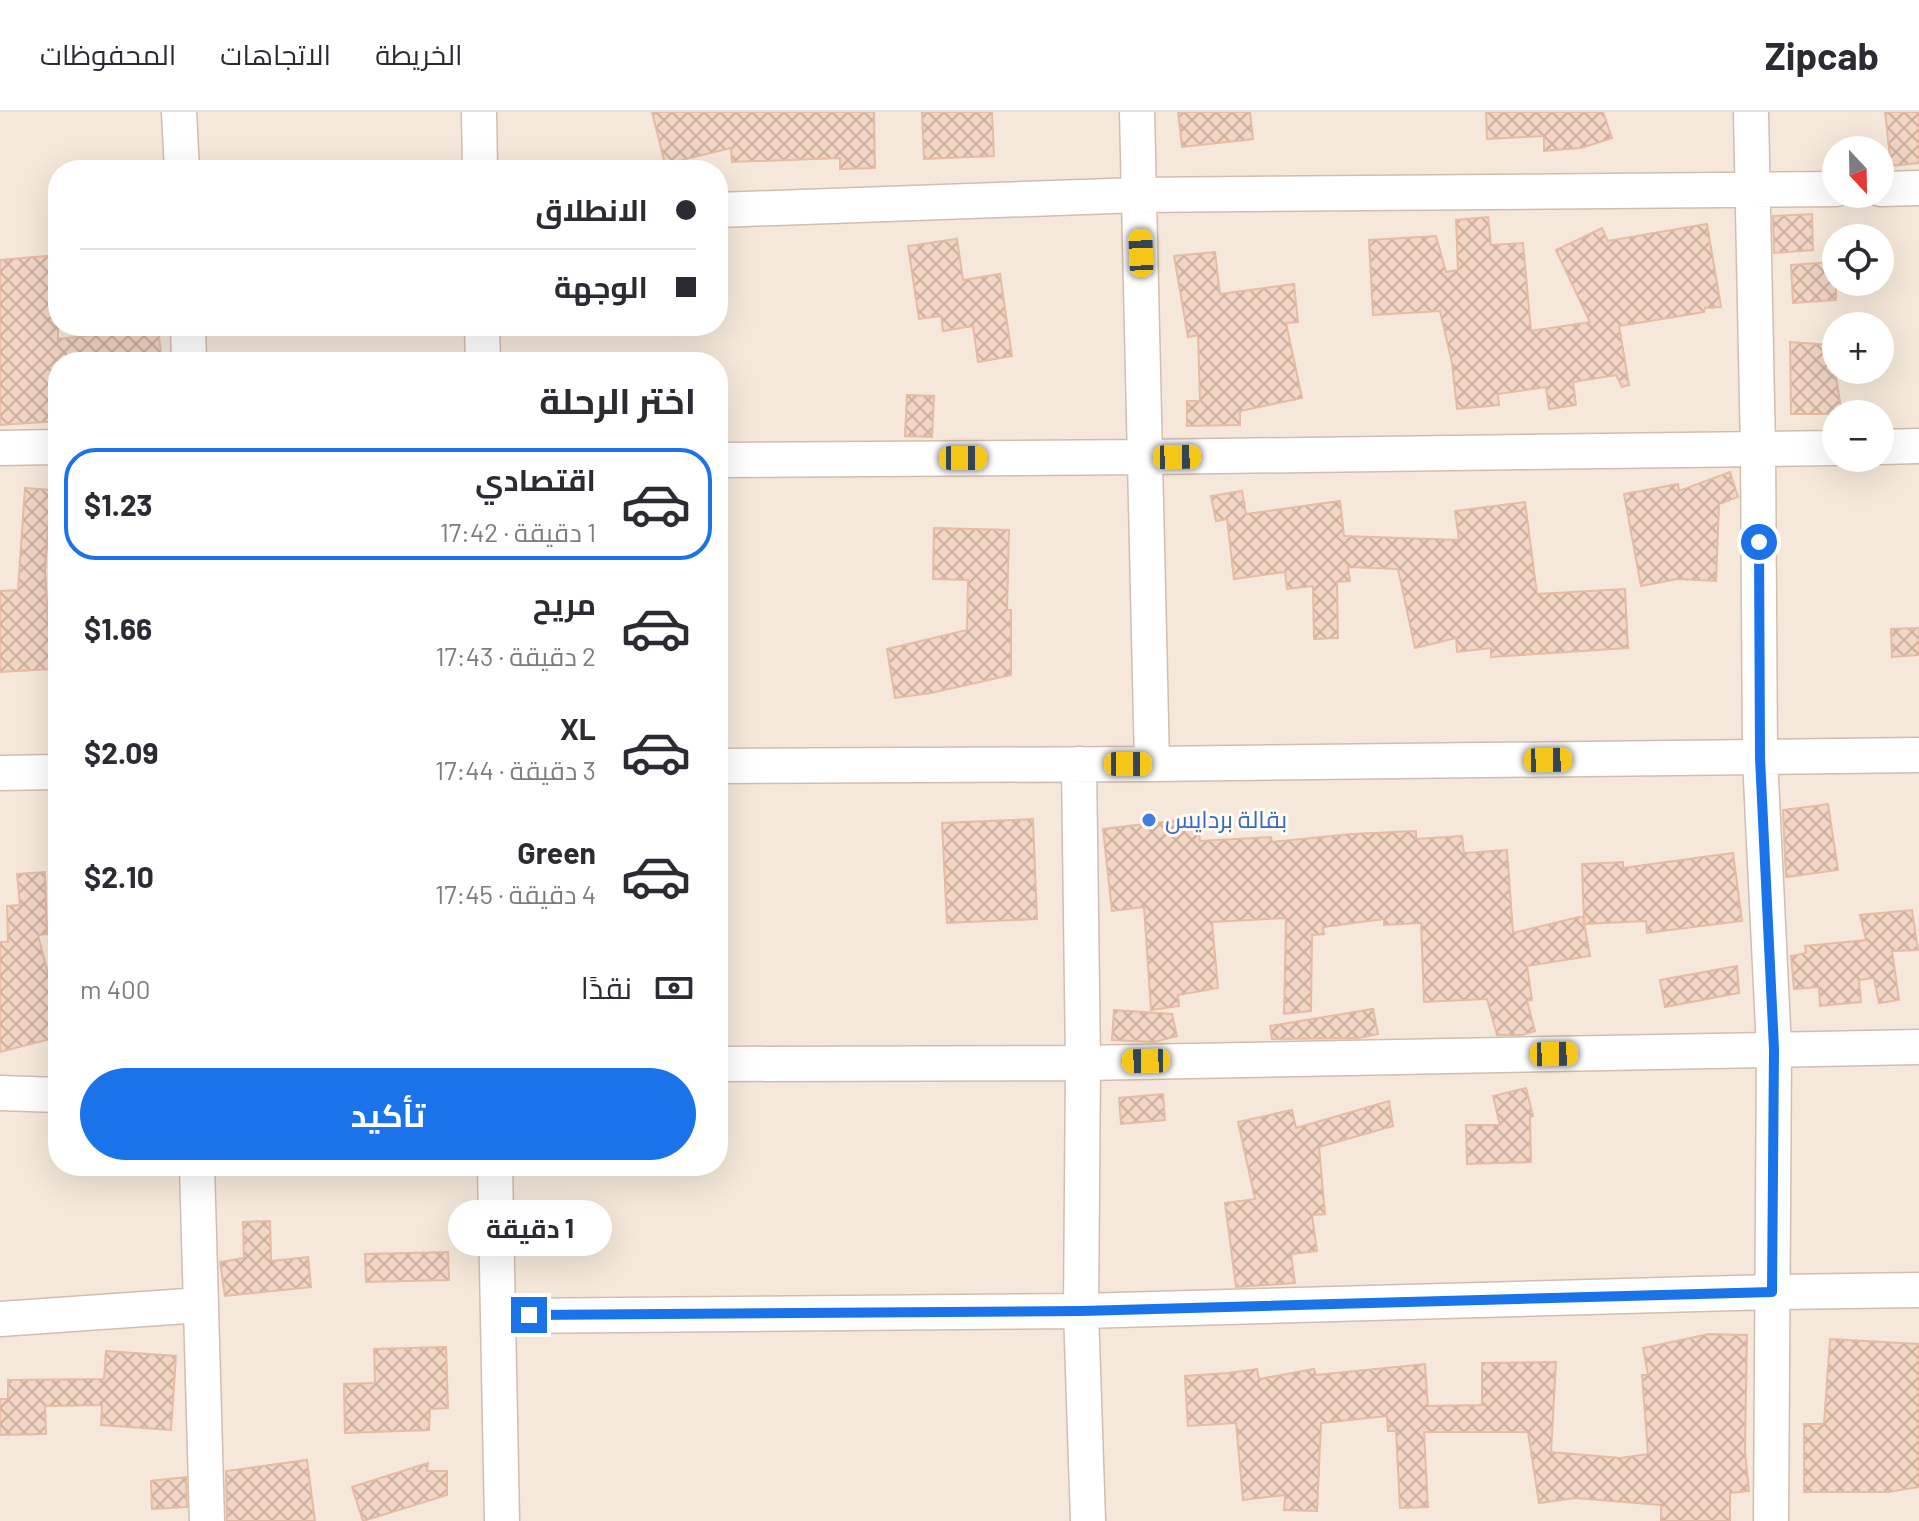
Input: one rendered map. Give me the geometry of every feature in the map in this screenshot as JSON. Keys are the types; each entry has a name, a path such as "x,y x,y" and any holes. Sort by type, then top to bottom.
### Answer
{"street":[{"path":"179,112 181,160"},
{"path":"479,112 480,160"},
{"path":"1137,112 1152,764"},
{"path":"1751,112 1760,758 1774,1049 1771,1521"},
{"path":"1894,189 1919,188"},
{"path":"728,210 1139,195 1822,189"},
{"path":"1894,447 1919,446"},
{"path":"0,448 48,447"},
{"path":"728,460 1822,448"},
{"path":"728,766 1919,755"},
{"path":"1079,764 1083,1063 1081,1311 1088,1521"},
{"path":"0,773 48,772"},
{"path":"728,1064 1083,1063 1919,1047"},
{"path":"0,1093 48,1095"},
{"path":"197,1176 207,1521"},
{"path":"495,1176 502,1521"},
{"path":"498,1316 1081,1311 1919,1290"},
{"path":"0,1319 201,1305"}],"shaded area":[{"path":"0,112 1919,112 1919,1521 0,1521"}],"building":[{"path":"652,112 874,112 875,168 840,169 840,158 732,162 731,148 682,160 664,160"},
{"path":"922,112 992,112 994,156 924,159"},
{"path":"1178,112 1250,112 1253,139 1182,147"},
{"path":"1486,112 1603,112 1612,138 1581,148 1544,151 1544,136 1487,139"},
{"path":"1885,112 1919,112 1919,163 1894,166 1894,136 1888,136"},
{"path":"1812,214 1813,250 1774,253 1773,216"},
{"path":"1488,217 1491,245 1523,243 1531,331 1590,322 1556,250 1602,228 1608,241 1707,224 1721,307 1619,326 1629,385 1622,387 1616,375 1573,382 1576,405 1549,409 1546,387 1498,394 1499,405 1457,409 1452,363 1440,311 1373,315 1369,240 1436,236 1446,272 1458,270 1456,220"},
{"path":"957,239 963,280 1000,274 1012,356 978,362 973,326 943,331 941,316 919,319 908,246"},
{"path":"1215,252 1220,294 1294,284 1298,322 1286,323 1302,398 1240,411 1240,425 1187,426 1187,401 1200,401 1198,335 1188,337 1174,256"},
{"path":"48,256 48,336 58,336 58,339 159,336 161,352 48,352 48,422 0,425 0,260"},
{"path":"1822,263 1822,296 1836,296 1836,300 1793,303 1791,265"},
{"path":"1790,342 1822,344 1822,384 1837,384 1840,400 1822,400 1822,414 1791,414"},
{"path":"907,395 934,396 932,437 905,436"},
{"path":"1730,472 1738,497 1719,504 1716,581 1677,579 1641,586 1624,494 1678,484 1679,491"},
{"path":"25,488 48,490 45,571 48,669 0,672 0,591 18,590"},
{"path":"1242,491 1246,514 1340,501 1344,536 1459,540 1455,511 1525,502 1537,594 1625,589 1628,648 1491,657 1491,648 1457,652 1456,638 1415,648 1398,569 1348,567 1350,581 1337,582 1338,638 1314,639 1313,586 1287,589 1285,572 1234,579 1227,519 1216,521 1211,496"},
{"path":"934,528 1009,530 1007,610 1011,610 1011,675 895,698 887,649 967,630 968,580 933,579"},
{"path":"1919,628 1919,655 1892,657 1891,629"},
{"path":"1828,804 1838,870 1786,877 1783,810"},
{"path":"1197,818 1200,841 1271,837 1272,842 1416,831 1416,839 1462,836 1464,853 1507,850 1513,933 1583,916 1590,956 1527,966 1532,1000 1527,1001 1535,1031 1522,1035 1497,1035 1487,999 1424,1002 1421,923 1384,925 1384,919 1323,927 1324,934 1312,935 1311,1011 1284,1014 1286,918 1212,922 1218,988 1178,995 1179,1006 1151,1010 1144,907 1112,911 1103,829"},
{"path":"1033,819 1037,919 947,923 942,823"},
{"path":"1733,853 1742,921 1647,933 1646,921 1584,924 1582,864 1623,862 1623,868"},
{"path":"45,872 47,934 38,935 48,974 48,1040 0,1052 0,942 8,942 7,906 20,905 17,874"},
{"path":"1912,910 1918,950 1892,951 1899,1000 1879,1003 1874,978 1859,980 1861,1002 1820,1006 1819,987 1794,989 1791,956 1806,953 1805,946 1866,940 1860,915"},
{"path":"1737,966 1739,993 1665,1007 1660,980"},
{"path":"1373,1009 1378,1034 1359,1038 1272,1039 1270,1026"},
{"path":"1114,1010 1172,1014 1177,1036 1154,1042 1112,1040"},
{"path":"1526,1088 1533,1116 1530,1117 1531,1162 1467,1164 1466,1125 1500,1125 1493,1096"},
{"path":"1163,1094 1165,1120 1121,1124 1119,1098"},
{"path":"1389,1101 1393,1126 1319,1147 1325,1214 1312,1215 1317,1251 1291,1254 1295,1283 1236,1287 1225,1203 1255,1199 1238,1122 1292,1110 1296,1128"},
{"path":"270,1221 271,1261 308,1257 311,1287 225,1296 220,1262 244,1258 243,1222"},
{"path":"448,1252 449,1280 366,1282 365,1254"},
{"path":"1709,1334 1747,1335 1745,1450 1749,1491 1730,1493 1730,1521 1661,1521 1661,1505 1575,1498 1539,1503 1528,1432 1424,1432 1428,1507 1400,1508 1396,1431 1388,1431 1387,1416 1321,1423 1317,1511 1284,1510 1285,1495 1243,1500 1236,1423 1188,1426 1185,1376 1257,1369 1259,1379 1314,1369 1316,1375 1425,1364 1428,1406 1482,1405 1482,1363 1556,1362 1551,1452 1620,1458 1648,1454 1642,1375 1648,1375 1643,1348"},
{"path":"1830,1339 1919,1344 1919,1487 1888,1492 1804,1492 1804,1424 1824,1424"},
{"path":"446,1347 448,1408 430,1409 429,1430 345,1433 344,1384 375,1383 374,1349"},
{"path":"106,1351 176,1356 171,1430 101,1425 102,1405 45,1406 46,1434 0,1435 0,1399 8,1399 8,1380 104,1379"},
{"path":"307,1460 315,1521 227,1521 226,1471"},
{"path":"428,1463 427,1471 447,1471 447,1495 363,1521 352,1487"},
{"path":"186,1477 187,1507 152,1509 151,1481"}],"place":[{"name":"بقالة بردايس","path":"1149,820"}],"route":[{"path":"529,1315 1081,1311 1772,1292 1774,1049 1760,758 1759,542"}]}
